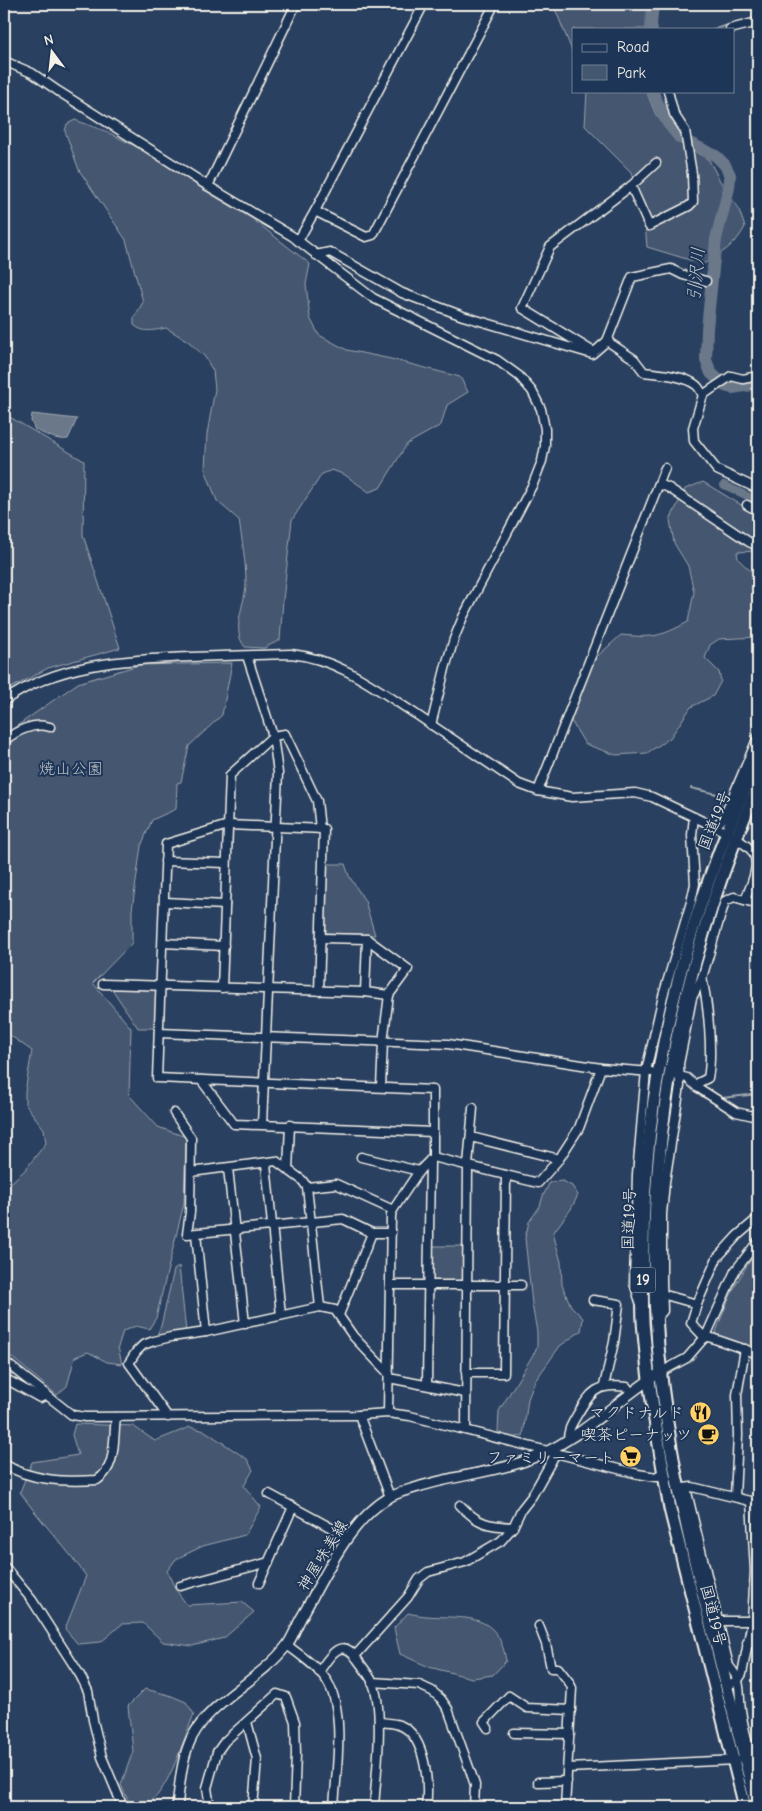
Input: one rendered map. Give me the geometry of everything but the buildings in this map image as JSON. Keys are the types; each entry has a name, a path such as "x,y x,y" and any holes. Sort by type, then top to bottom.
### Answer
{"highway":[{"name":"国道19号","path":"745,1807 747,1760 660,1475 644,1332 643,1213 647,1160 662,1049 673,995 690,936 731,835 758,759"},
{"name":"国道19号","path":"757,1807 747,1760 727,1686 667,1422 657,1318 659,1294 654,1224 663,1117 672,1057 698,947 731,835 758,784"},
{"path":"656,1191 665,1182"}],"main road":[{"name":"神屋味美線","path":"177,1807 184,1761 193,1737 203,1722 272,1660 287,1644 348,1537 370,1511 390,1497 437,1481 525,1461 552,1452 661,1372"}],"street":[{"path":"208,186 296,4"},
{"path":"298,241 424,4"},
{"path":"315,211 366,237 373,235 492,9 489,4"},
{"path":"734,28 758,22"},
{"path":"4,61 32,73 58,92 298,241 373,298 497,360 519,376 532,391 541,409 545,430 545,446 542,461 533,484 463,617 454,639 431,725"},
{"path":"631,186 649,226 689,206 693,202 692,174 685,131 672,108 668,92"},
{"path":"594,352 522,308 550,248 631,186 656,162"},
{"path":"316,255 330,252 402,293 463,316 592,354 607,341 632,277 671,269 682,275 706,282"},
{"path":"607,341 634,359 644,372 687,380 696,385 703,395"},
{"path":"758,376 743,379 731,376 703,395 693,428 694,441 717,470 758,489"},
{"path":"538,791 665,468"},
{"path":"659,484 673,490 749,542 758,546"},
{"path":"747,505 758,511"},
{"path":"4,701 45,678 84,666 131,659 291,654 308,656 357,676 519,784 538,791 572,797 635,793 652,797 716,826 751,849 756,857 758,866 745,900"},
{"path":"247,656 273,736 278,773 262,1124"},
{"path":"4,739 22,729 45,725 50,726"},
{"path":"222,988 230,775 273,736 285,734 317,801 320,829"},
{"path":"716,826 724,817 758,737"},
{"path":"643,1311 634,1283 637,1174 649,1072 663,996 695,884 692,835 694,817"},
{"path":"319,991 324,828 228,824 166,844 157,1078 433,1090 428,1285 428,1385"},
{"path":"165,861 226,863"},
{"path":"697,1304 659,1294 662,1280 662,1214 665,1182 680,1086 677,1075 692,998 702,978 725,901 734,897 758,904"},
{"path":"165,902 225,905"},
{"path":"321,938 367,939 408,969 389,994 383,1042 381,1087"},
{"path":"365,992 367,939"},
{"path":"163,943 224,946"},
{"path":"697,1088 698,1083 708,1078 711,1065 705,992 702,978"},
{"path":"103,984 389,994"},
{"path":"159,1033 448,1044 601,1068 649,1072"},
{"path":"431,1159 468,1165 538,1183 559,1158 578,1128 601,1068"},
{"path":"677,1075 687,1078 697,1088 736,1112 758,1117"},
{"path":"202,1080 234,1124 433,1132"},
{"path":"466,1430 468,1165 473,1108"},
{"path":"174,1113 191,1138 187,1234 343,1219 372,1233 391,1233"},
{"path":"288,1170 290,1125"},
{"path":"471,1137 559,1158"},
{"path":"361,1157 419,1171"},
{"path":"388,1413 391,1215 419,1171 431,1159"},
{"path":"191,1172 266,1164 276,1161 302,1180 307,1187 320,1307"},
{"path":"266,1164 281,1315"},
{"path":"228,1168 245,1324"},
{"path":"466,1373 504,1373 506,1175"},
{"path":"307,1187 336,1184 393,1210"},
{"path":"758,1218 737,1236 717,1258 691,1323 706,1337 758,1354"},
{"path":"338,1315 372,1233"},
{"path":"196,1234 206,1332"},
{"path":"661,1372 687,1358 706,1337 735,1271 758,1241"},
{"path":"390,1284 520,1285"},
{"path":"593,1300 619,1304 614,1342 604,1386"},
{"path":"168,1417 129,1364 143,1345 171,1337 206,1332 320,1307 335,1310 353,1336 389,1376 465,1393"},
{"path":"735,1497 738,1435 737,1396 745,1349"},
{"path":"4,1361 72,1415 85,1417 168,1417 388,1413 410,1416 552,1452 660,1475"},
{"path":"4,1378 40,1398 46,1395"},
{"path":"568,1440 568,1431 589,1395 604,1386 612,1384 627,1386 631,1393"},
{"path":"359,1415 390,1497"},
{"path":"4,1464 14,1470 34,1477 96,1480 105,1475 110,1466 116,1417"},
{"path":"355,1656 408,1598 419,1579 428,1572 466,1562 501,1541 513,1527 521,1510 532,1496 552,1452"},
{"path":"727,1686 738,1680 742,1674 752,1621 755,1571 754,1502 692,1487 683,1488 729,1666 736,1674 738,1680 740,1687 747,1760 758,1776"},
{"path":"269,1494 348,1537"},
{"path":"460,1505 471,1517 483,1524 513,1527"},
{"path":"259,1582 293,1507"},
{"path":"180,1586 269,1562"},
{"path":"4,1566 32,1600 80,1675 88,1691 102,1756 123,1807"},
{"path":"718,1621 752,1621"},
{"path":"539,1626 546,1644 551,1668 558,1668 572,1688 565,1807"},
{"path":"747,1643 758,1643"},
{"path":"287,1644 319,1672 326,1680 335,1698 338,1728 334,1807"},
{"path":"319,1672 337,1649 347,1649 355,1656 372,1682 378,1704 379,1722 374,1807"},
{"path":"372,1682 419,1685 432,1691 441,1699 448,1709 475,1785 474,1807"},
{"path":"210,1807 207,1788 218,1752 225,1741 277,1694 286,1698 295,1722 294,1807"},
{"path":"488,1728 484,1722 509,1696 528,1708 571,1710"},
{"path":"247,1722 257,1758 253,1807"},
{"path":"379,1722 402,1726 415,1737 425,1766 428,1788 426,1807"},
{"path":"514,1732 570,1734"},
{"path":"568,1768 747,1760"},
{"path":"538,1782 567,1781"}],"green space":[{"path":"553,4 651,4 646,28 572,28 572,51"},
{"path":"587,92 646,92 656,115 678,142 709,160 720,181 738,207 745,227 737,239 722,253 703,264 647,247 645,224 631,172 585,126"},
{"path":"75,120 105,131 149,153 204,190 251,218 310,264 306,284 310,318 319,335 347,350 460,377 468,392 447,405 441,425 407,444 380,488 369,492 345,475 332,470 322,474 292,520 280,640 264,648 245,647 241,640 239,624 246,583 245,559 239,520 217,501 205,469 207,434 215,389 213,371 205,357 188,341 166,328 142,330 134,325 134,318 143,302 126,240 79,170 65,131 67,124"},
{"path":"4,407 8,416 84,461 83,535 120,648 48,668 4,692"},
{"path":"703,482 758,515 758,551 737,552 738,559 758,578 758,637 719,639 710,645 705,658 719,672 721,681 713,696 691,707 670,738 647,753 616,755 585,744 570,719 592,661 621,635 656,635 670,631 688,622 694,592 688,566 674,543 670,520 685,489"},
{"name":"焼山公園","path":"232,663 222,715 189,746 181,782 177,783 176,809 152,820 141,846 132,910 132,943 93,983 131,1028 129,1095 158,1127 186,1137 184,1203 156,1318 149,1329 136,1326 123,1331 118,1347 122,1364 107,1362 88,1352 75,1357 67,1386 57,1395 4,1351 4,1189 25,1170 46,1143 44,1129 25,1104 25,1092 32,1051 4,1031 4,735 78,683 139,665"},
{"path":"327,864 345,864 349,876 365,901 375,935 326,933 324,931"},
{"path":"110,986 156,988 155,1028 138,1028"},
{"path":"563,1181 572,1186 578,1195 571,1209 553,1233 561,1262 562,1285 571,1306 583,1318 581,1331 560,1346 535,1381 528,1399 523,1436 510,1438 498,1432 499,1411 537,1348 537,1332 525,1238 529,1222 540,1206 550,1182"},
{"path":"431,1246 464,1246 463,1279 461,1282 433,1282 431,1279"},
{"path":"758,1250 758,1351 715,1335 733,1290"},
{"path":"179,1266 186,1332 156,1337 161,1326 174,1270"},
{"path":"75,1424 133,1426 155,1441 190,1427 205,1431 247,1459 253,1470 244,1486 261,1507 245,1535 203,1546 176,1559 167,1571 176,1590 187,1605 242,1602 254,1612 224,1638 192,1646 163,1642 143,1623 122,1624 101,1642 78,1644 65,1629 86,1576 20,1492 32,1462 78,1455 72,1435"},
{"path":"408,1613 424,1616 455,1617 482,1622 493,1630 501,1642 506,1661 493,1675 472,1678 429,1667 400,1654 394,1628"},
{"path":"145,1689 169,1695 186,1702 194,1714 170,1774 157,1796 148,1803 130,1805 121,1785 133,1751 128,1706"}],"shaded area":[{"path":"32,414 77,419 68,439 60,439 35,430 31,421"}],"waterway":[{"name":"引沢川","path":"652,28 653,4"},
{"path":"718,28 758,17"},
{"name":"引沢川","path":"652,92 667,122 679,137"},
{"name":"引沢川","path":"692,144 716,156 725,165 730,175 729,188 716,239 707,329 706,360 711,373 725,386 732,388 758,384"},
{"path":"724,485 758,501"},
{"path":"691,788 721,795 720,809 722,811"},
{"path":"697,1092 705,1098"},
{"path":"722,1098 758,1094"}],"place":[{"name":"マクドナルド","path":"700,1412"},
{"name":"喫茶ピーナッツ","path":"708,1434"},
{"name":"ファミリーマート","path":"631,1457"}]}
